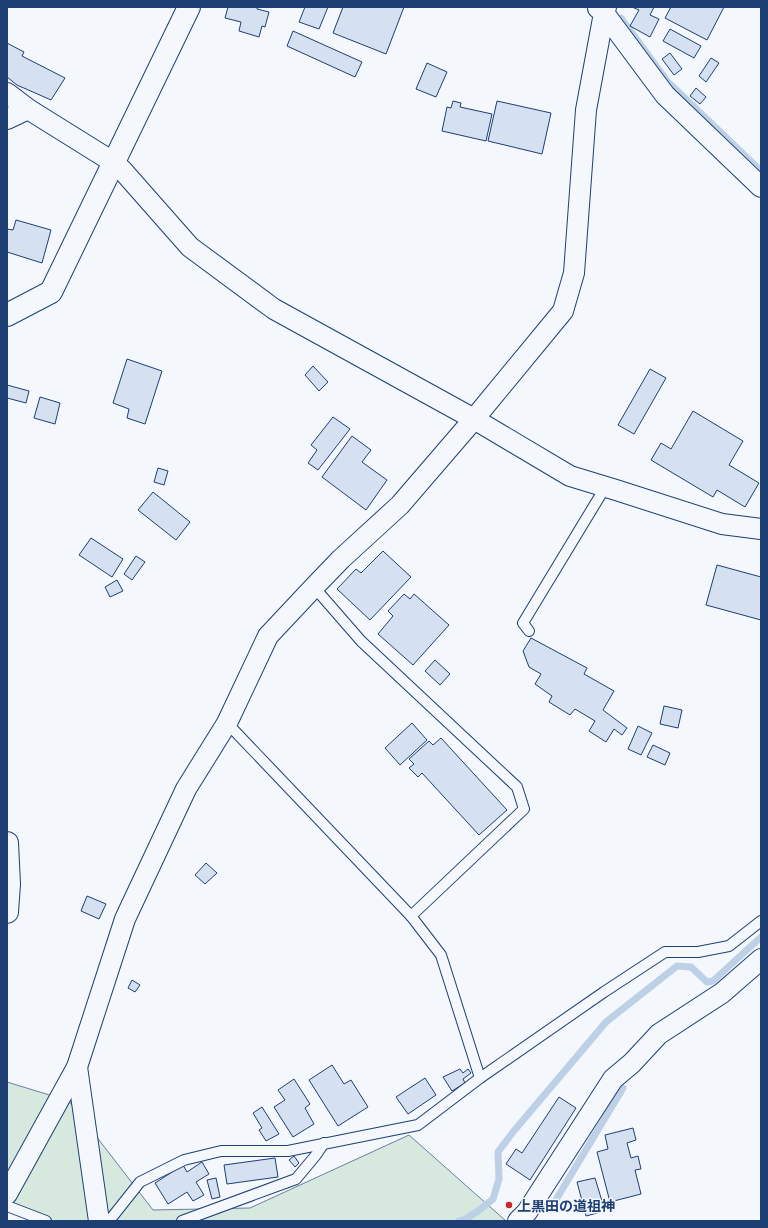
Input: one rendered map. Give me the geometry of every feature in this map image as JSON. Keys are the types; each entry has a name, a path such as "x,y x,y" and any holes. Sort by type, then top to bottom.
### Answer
{"street":[{"path":"7,316 51,292 189,7"},
{"path":"602,9 665,95 761,186"},
{"path":"7,1194 77,1067 125,919 186,789 227,723 268,636 341,559 400,505 563,312 574,273 586,110 602,9"},
{"path":"7,93 28,109 113,162 123,171 190,247 274,309 474,419 570,476 606,486 722,524 761,529"},
{"path":"7,119 28,109"},
{"path":"7,843 9,884 7,912"},
{"path":"518,1221 527,1212 613,1079 632,1063 659,1034 722,993 761,959"},
{"path":"77,1067 99,1221"}],"lane":[{"path":"529,631 523,623 606,486"},
{"path":"314,587 361,641 517,787 524,809 411,916"},
{"path":"227,723 411,916 440,955 480,1078"},
{"path":"109,1221 140,1182 184,1160 221,1151 288,1150 418,1125 480,1078 604,992 665,952 698,952 729,946 761,921"},
{"path":"182,1221 296,1180 324,1144"},
{"path":"7,1206 46,1221"}],"shaded area":[{"path":"7,1082 69,1101 153,1210 250,1208 409,1135 506,1221 51,1221 7,1202"}],"building":[{"path":"228,7 257,7 257,9 269,12 265,27 262,26 259,37 239,31 241,22 225,18"},
{"path":"305,7 328,7 319,29 299,22"},
{"path":"343,7 404,7 386,54 333,33"},
{"path":"632,7 654,7 650,15 659,19 650,37 630,26 639,10"},
{"path":"671,7 724,7 707,40 665,18"},
{"path":"670,29 701,46 694,58 663,41"},
{"path":"293,31 362,62 355,77 287,46"},
{"path":"7,43 24,52 22,56 65,78 51,100 17,85 7,77"},
{"path":"670,53 682,69 674,75 662,59"},
{"path":"711,58 719,63 706,82 699,76"},
{"path":"427,63 447,72 436,97 416,89"},
{"path":"696,88 706,97 700,104 690,96"},
{"path":"453,101 461,103 460,107 492,114 486,141 442,131 447,107 451,108"},
{"path":"497,101 551,113 542,154 488,141"},
{"path":"16,220 51,230 42,263 7,252 7,229 13,230"},
{"path":"127,359 162,371 145,424 127,418 129,409 113,403"},
{"path":"313,366 328,382 319,391 305,375"},
{"path":"650,369 666,378 634,434 618,425"},
{"path":"7,385 29,391 26,403 7,398"},
{"path":"40,397 60,403 55,424 34,418"},
{"path":"693,411 743,441 729,465 759,483 745,507 717,490 713,497 651,460 661,443 671,449"},
{"path":"333,417 350,429 318,470 308,463 317,450 311,445"},
{"path":"352,436 371,450 362,462 387,480 366,510 322,477"},
{"path":"158,468 168,471 164,485 154,482"},
{"path":"153,492 190,522 176,540 138,510"},
{"path":"91,538 123,559 112,577 79,555"},
{"path":"383,551 411,577 370,620 337,589 356,569 361,573"},
{"path":"136,556 145,562 132,580 124,574"},
{"path":"717,565 761,577 761,620 706,605"},
{"path":"117,580 123,591 110,597 105,587"},
{"path":"404,594 410,599 414,594 449,625 413,665 378,634 393,616 388,611"},
{"path":"531,638 587,668 584,674 614,691 603,710 627,728 622,735 614,729 606,742 589,731 595,721 575,709 570,715 549,702 552,696 535,684 541,674 529,667 523,651"},
{"path":"435,660 450,674 440,685 425,671"},
{"path":"664,706 682,710 678,728 660,724"},
{"path":"412,723 427,740 400,765 385,748"},
{"path":"638,726 652,733 641,755 628,749"},
{"path":"441,738 507,810 479,835 422,773 418,777 409,768 414,764 409,759 429,741 433,745"},
{"path":"653,745 670,753 665,765 647,757"},
{"path":"206,863 217,873 205,884 195,875"},
{"path":"87,896 106,904 99,919 81,911"},
{"path":"132,980 140,985 135,992 128,988"},
{"path":"332,1065 344,1084 351,1080 368,1107 338,1126 309,1080"},
{"path":"460,1069 463,1073 468,1069 471,1073 463,1079 465,1083 452,1091 443,1077"},
{"path":"425,1078 436,1095 408,1114 396,1097"},
{"path":"294,1079 310,1104 305,1108 314,1124 293,1137 274,1107 285,1100 278,1090"},
{"path":"559,1097 576,1108 530,1180 506,1164 516,1149 522,1153"},
{"path":"262,1107 279,1134 266,1141 259,1130 262,1128 253,1113"},
{"path":"633,1128 636,1140 627,1143 631,1158 638,1156 641,1169 635,1170 641,1194 610,1202 597,1152 608,1149 605,1135"},
{"path":"294,1156 299,1163 295,1167 289,1160"},
{"path":"275,1158 278,1177 227,1184 224,1165"},
{"path":"202,1162 209,1174 196,1182 204,1195 193,1201 187,1192 168,1204 155,1183 183,1165 187,1172"},
{"path":"216,1178 220,1197 212,1199 207,1180"},
{"path":"595,1178 605,1211 586,1216 577,1182"}],"waterway":[{"path":"621,18 668,82 761,171"},
{"path":"459,1221 464,1220 478,1211 493,1199 499,1179 498,1152 513,1132 606,1022 677,966 691,967 707,982 713,981 761,937"},
{"path":"551,1208 623,1088"}],"place":[{"name":"上黒田の道祖神","path":"509,1205"}]}
